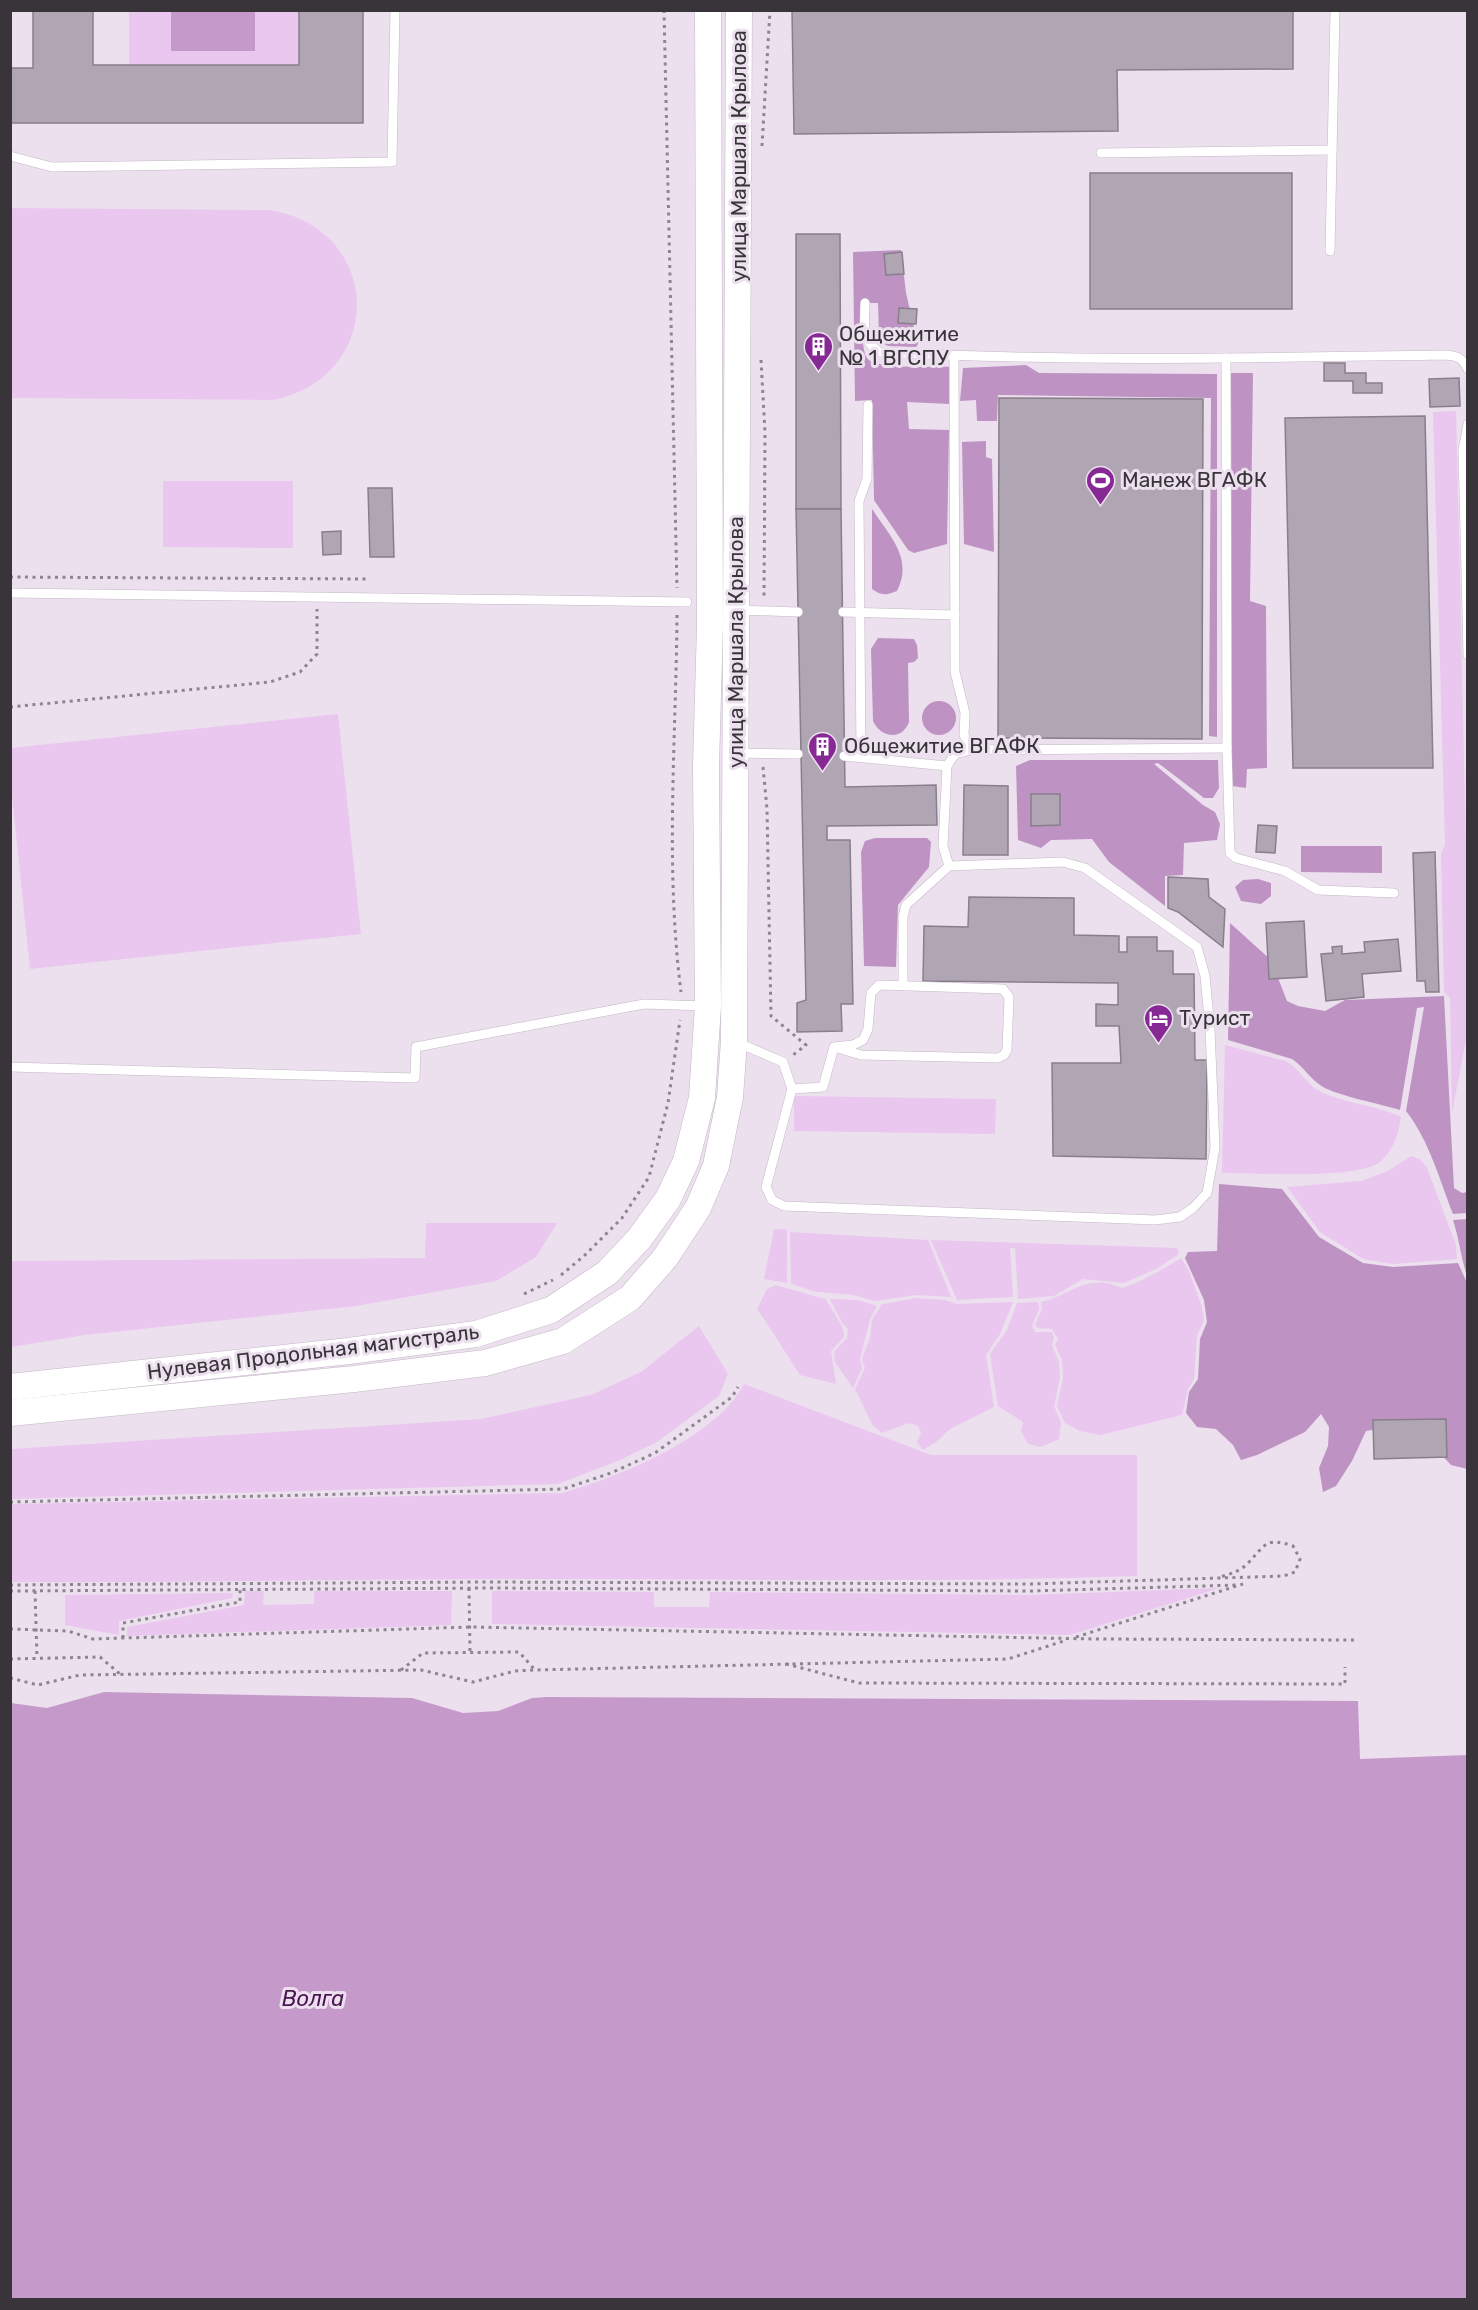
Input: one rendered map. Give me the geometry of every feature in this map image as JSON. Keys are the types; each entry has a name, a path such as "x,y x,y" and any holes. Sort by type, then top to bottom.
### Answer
{"main road":[{"name":"улица Маршала Крылова","path":"686,1161 702,1098 708,1006 706,766 710,626 708,10"},
{"name":"улица Маршала Крылова","path":"665,1258 698,1208 716,1166 730,1097 734,1041 740,10"},
{"name":"Нулевая Продольная магистраль","path":"10,1388 337,1352 476,1334 551,1310 607,1273 639,1239 668,1199 686,1161"},
{"name":"Нулевая Продольная магистраль","path":"10,1413 354,1379 485,1363 563,1341 630,1298 665,1258"}],"lane":[{"path":"10,156 52,166 392,162 395,10"},
{"path":"1330,251 1335,10"},
{"path":"1101,153 1332,150"},
{"path":"865,303 865,339 879,352 954,356 1226,358 1446,355 1456,356 1463,360 1467,369"},
{"path":"954,356 955,672 966,713 964,735 969,745 975,748"},
{"path":"1226,358 1228,847 1230,853 1236,858 1285,871 1318,890 1394,893"},
{"path":"861,757 859,501 867,479 868,405"},
{"path":"1467,424 1463,450 1467,655"},
{"path":"10,593 682,602"},
{"path":"737,610 798,612"},
{"path":"843,612 955,615"},
{"path":"950,866 943,846 947,766 955,754 975,748 1227,748"},
{"path":"735,753 798,754"},
{"path":"844,756 947,766"},
{"path":"734,1041 783,1062 792,1089 766,1187 772,1200 784,1206 1155,1220 1180,1217 1193,1208 1207,1192 1215,1148 1210,1029 1205,976 1197,947 1084,868 1063,862 950,866 906,905 903,917 903,985"},
{"path":"879,986 1003,989 1009,997 1007,1050 998,1058 861,1055 834,1047 853,1045 864,1040 868,1029 871,993 879,986"},
{"path":"10,1067 415,1078 416,1047 644,1004 708,1006"},
{"path":"792,1089 823,1087 834,1047"}],"path":[{"path":"523,1294 556,1279 584,1256 622,1218 649,1177 668,1103 682,1004 676,957 671,837 682,602 664,10"},
{"path":"762,154 770,10"},
{"path":"761,352 765,432 764,611"},
{"path":"10,577 369,579"},
{"path":"10,707 270,682 290,676 300,672 317,654 317,604"},
{"path":"761,754 767,809 771,1016 806,1045 783,1062"},
{"path":"10,1502 563,1489 610,1473 655,1453 732,1397 738,1386"},
{"path":"10,1591 469,1582 1030,1584 1284,1576 1295,1572 1300,1559 1293,1545 1278,1541 1262,1545 1248,1563 1235,1573 1219,1577"},
{"path":"469,1582 470,1652"},
{"path":"10,1585 1030,1591 1243,1584 1008,1659 535,1670 515,1671 473,1682 421,1670 80,1675 38,1685 10,1678"},
{"path":"35,1585 37,1658"},
{"path":"123,1638 123,1623 240,1602 240,1586"},
{"path":"10,1629 68,1631 93,1639 471,1627 1072,1638 1355,1640"},
{"path":"401,1670 423,1653 470,1652 519,1652 535,1670"},
{"path":"10,1659 100,1657 120,1674"},
{"path":"782,1663 859,1683 1344,1684 1345,1667"}],"shaded area":[{"path":"129,11 299,11 299,65 129,65"},
{"path":"10,208 269,210 307,222 334,244 351,272 357,303 352,335 337,363 310,386 273,400 11,398"},
{"path":"901,250 906,293 918,344 916,347 888,346 882,343 879,337 878,303 862,303 865,354 872,362 881,364 905,367 949,367 949,404 907,402 909,429 949,430 947,544 914,553 908,550 874,500 872,400 855,401 853,252"},
{"path":"1026,365 1039,373 1217,374 1217,737 1209,736 1211,398 998,395 997,421 977,421 976,400 960,401 963,368"},
{"path":"1231,373 1253,373 1250,601 1266,606 1267,768 1247,769 1246,788 1232,786"},
{"path":"1456,411 1468,932 1468,1029 1452,1113 1450,998 1444,992 1441,854 1445,845 1433,412"},
{"path":"986,441 986,457 992,459 994,552 964,544 962,442"},
{"path":"163,481 293,481 293,548 163,547"},
{"path":"872,509 892,538 903,568 902,579 897,591 887,594 878,593 872,589"},
{"path":"878,638 914,639 917,645 918,658 908,663 909,722 906,728 897,735 886,734 873,721 871,649"},
{"path":"939,701 951,706 956,718 951,730 939,735 927,730 922,718 927,706"},
{"path":"338,714 361,934 30,969 11,787 11,748"},
{"path":"1030,760 1218,760 1219,788 1213,798 1204,798 1158,763 1154,764 1203,805 1215,812 1220,824 1217,840 1184,843 1183,875 1165,876 1165,906 1109,862 1092,839 1051,840 1041,848 1018,840 1016,766"},
{"path":"875,838 927,838 931,842 929,867 898,905 896,967 864,966 861,852 865,841"},
{"path":"1301,846 1382,846 1382,873 1301,872"},
{"path":"1258,879 1271,883 1271,896 1261,904 1241,901 1235,887 1243,880"},
{"path":"1230,923 1271,960 1287,1001 1298,1006 1325,1011 1345,1000 1444,996 1454,1188 1462,1193 1467,1192 1467,1213 1453,1214 1428,1148 1406,1111 1424,1007 1417,1008 1400,1110 1349,1097 1323,1087 1292,1059 1228,1040"},
{"path":"1225,1045 1285,1061 1312,1086 1326,1094 1401,1117 1392,1147 1380,1162 1368,1168 1350,1171 1304,1174 1222,1173"},
{"path":"794,1096 996,1099 995,1134 794,1131"},
{"path":"1411,1156 1421,1160 1427,1168 1456,1245 1457,1259 1393,1264 1363,1259 1320,1232 1287,1187 1361,1181 1388,1171"},
{"path":"1219,1184 1282,1189 1319,1237 1363,1263 1393,1267 1458,1263 1468,1285 1467,1469 1451,1465 1434,1447 1389,1427 1366,1431 1352,1461 1336,1486 1323,1492 1319,1468 1328,1446 1329,1427 1321,1414 1305,1432 1257,1455 1241,1460 1233,1445 1216,1429 1197,1427 1186,1413 1189,1392 1198,1379 1200,1339 1207,1322 1204,1300 1185,1258 1188,1252 1217,1251"},
{"path":"1468,1219 1467,1276 1453,1220"},
{"path":"426,1223 557,1223 536,1257 496,1281 356,1306 85,1335 11,1347 11,1261 425,1258"},
{"path":"774,1229 787,1230 787,1283 764,1279"},
{"path":"790,1232 928,1240 951,1297 917,1295 875,1301 853,1295 817,1292 791,1284"},
{"path":"931,1240 1177,1248 1179,1254 1156,1269 1124,1283 1083,1279 1054,1296 1018,1299 1015,1248 1010,1248 1013,1297 957,1300"},
{"path":"1181,1258 1189,1271 1202,1307 1204,1321 1197,1335 1194,1379 1188,1389 1182,1415 1100,1435 1080,1431 1065,1423 1057,1406 1063,1378 1062,1360 1055,1345 1058,1339 1052,1329 1038,1328 1035,1325 1042,1309 1041,1302 1080,1286 1099,1282 1122,1288 1152,1275"},
{"path":"775,1285 825,1299 834,1312 844,1333 844,1337 831,1351 836,1384 800,1375 757,1309 767,1289"},
{"path":"917,1298 945,1300 957,1304 1013,1302 1000,1334 986,1355 994,1407 950,1429 923,1450 917,1442 921,1433 918,1426 909,1423 882,1433 873,1426 855,1389 865,1368 862,1359 870,1338 872,1320 882,1304"},
{"path":"830,1299 858,1300 877,1306 870,1319 860,1359 862,1368 853,1388 835,1362 834,1352 847,1338 848,1329 842,1323"},
{"path":"1038,1302 1039,1309 1032,1326 1035,1332 1052,1332 1054,1337 1052,1345 1059,1362 1060,1378 1054,1406 1061,1422 1059,1439 1041,1447 1028,1444 1021,1431 1023,1422 998,1406 990,1354 1007,1330 1017,1303"},
{"path":"699,1326 728,1374 719,1396 657,1442 620,1460 558,1484 11,1499 11,1449 481,1419 591,1395 641,1372"},
{"path":"744,1384 931,1455 1137,1455 1137,1576 908,1580 526,1579 11,1582 11,1504 562,1493 611,1477 664,1453 712,1422 730,1404"},
{"path":"1220,1588 1070,1635 492,1624 492,1591 654,1592 654,1607 709,1607 710,1592 1030,1595"},
{"path":"245,1591 264,1591 263,1605 314,1604 314,1591 452,1591 451,1625 127,1636 127,1627 244,1605"},
{"path":"233,1593 232,1598 119,1621 119,1635 65,1625 65,1595"}],"water":[{"path":"171,11 255,11 255,51 171,51"},
{"name":"Волга","path":"104,1692 412,1698 463,1713 498,1711 532,1698 547,1697 1358,1701 1360,1759 1467,1755 1467,2299 11,2299 11,1703 47,1708"}],"building":[{"path":"33,10 93,10 93,65 299,65 299,10 363,10 363,123 10,123 10,68 33,68"},
{"path":"792,10 1293,10 1293,69 1117,70 1118,131 794,134"},
{"path":"1090,173 1292,173 1292,309 1090,309"},
{"name":"Общежитие № 1 ВГСПУ","path":"796,234 840,234 841,509 796,509"},
{"path":"902,252 904,274 886,275 884,254"},
{"path":"899,308 917,309 916,324 898,323"},
{"path":"1324,363 1345,363 1345,373 1366,373 1366,383 1382,383 1382,393 1353,393 1353,381 1324,381"},
{"path":"1459,378 1460,406 1430,407 1429,379"},
{"name":"Манеж ВГАФК","path":"999,398 1203,399 1202,739 998,738"},
{"path":"1425,416 1433,768 1293,768 1285,418"},
{"path":"368,488 392,488 394,557 370,557"},
{"name":"Общежитие ВГАФК","path":"796,509 841,509 845,787 936,785 937,825 827,826 827,840 850,840 853,1004 841,1004 842,1031 797,1032 797,1003 806,1000"},
{"path":"341,531 341,554 323,555 322,532"},
{"path":"964,785 1008,786 1008,855 963,855"},
{"path":"1031,794 1060,794 1060,825 1031,826"},
{"path":"1258,825 1277,826 1275,853 1256,852"},
{"path":"1435,852 1439,992 1426,992 1425,981 1417,981 1413,853"},
{"path":"1168,877 1208,879 1209,897 1225,909 1223,947 1178,912 1168,908"},
{"name":"Турист","path":"969,897 1074,898 1074,935 1119,936 1119,952 1127,952 1127,937 1157,937 1157,951 1173,951 1173,974 1194,974 1195,1060 1207,1060 1206,1159 1053,1156 1052,1063 1121,1063 1119,1026 1096,1026 1096,1004 1118,1005 1118,983 923,981 924,926 968,927"},
{"path":"1304,921 1307,977 1269,979 1266,923"},
{"path":"1398,939 1401,971 1362,974 1364,997 1326,1001 1321,954 1333,953 1332,947 1342,946 1342,954 1365,952 1364,942"},
{"path":"1446,1419 1447,1457 1374,1459 1373,1420"}],"place":[{"name":"Общежитие № 1 ВГСПУ","path":"818,372"},
{"name":"Манеж ВГАФК","path":"1101,506"},
{"name":"Общежитие ВГАФК","path":"823,772"},
{"name":"Турист","path":"1158,1044"}]}
